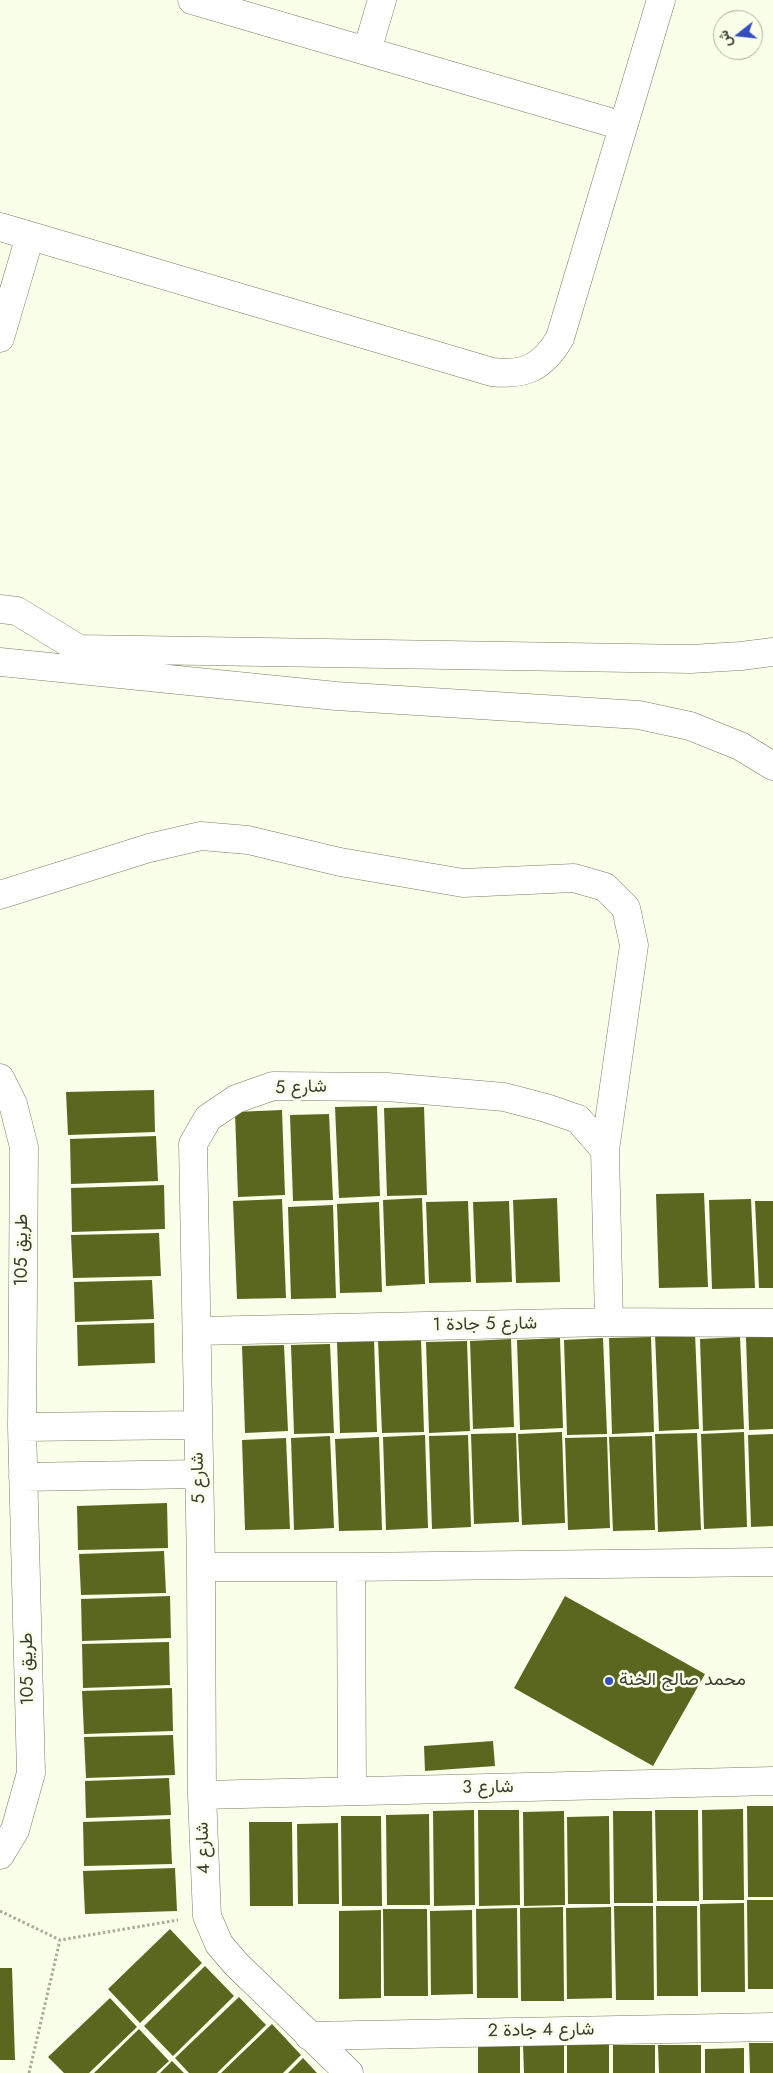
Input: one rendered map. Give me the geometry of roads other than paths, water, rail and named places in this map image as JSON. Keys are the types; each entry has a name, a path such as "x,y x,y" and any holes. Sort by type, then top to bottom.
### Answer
{"street":[{"path":"192,0 623,126"},
{"path":"366,51 382,0"},
{"path":"0,227 492,372 509,374 525,371 540,364 552,352 560,338 661,0"},
{"path":"0,338 30,236"},
{"path":"0,609 17,611 79,649 691,659 773,652"},
{"path":"0,662 336,696 639,715 690,726 740,746 773,766"},
{"path":"0,895 149,848 201,836 248,840 340,862 463,883 574,878 605,887 626,908 634,945 605,1150 609,1322"},
{"name":"طريق 105","path":"0,1078 12,1104 24,1147 22,1427 30,1773 15,1830 0,1855"},
{"name":"شارع 5","path":"201,1567 193,1144 208,1118 236,1099 274,1086 387,1087 504,1097 546,1108 578,1119 605,1150"},
{"name":"شارع 5 جادة 1","path":"197,1331 609,1322 773,1323"},
{"path":"22,1427 197,1425"},
{"path":"23,1478 199,1474"},
{"path":"201,1567 773,1562"},
{"name":"شارع 4","path":"201,1567 202,1796 207,1916 219,1944 236,1964 349,2073"},
{"path":"351,1567 352,1791"},
{"name":"شارع 3","path":"202,1796 773,1781"},
{"name":"شارع 4 جادة 2","path":"309,2036 773,2027"}],"place":[{"name":"محمد صالح الخنة","path":"609,1681"}]}
